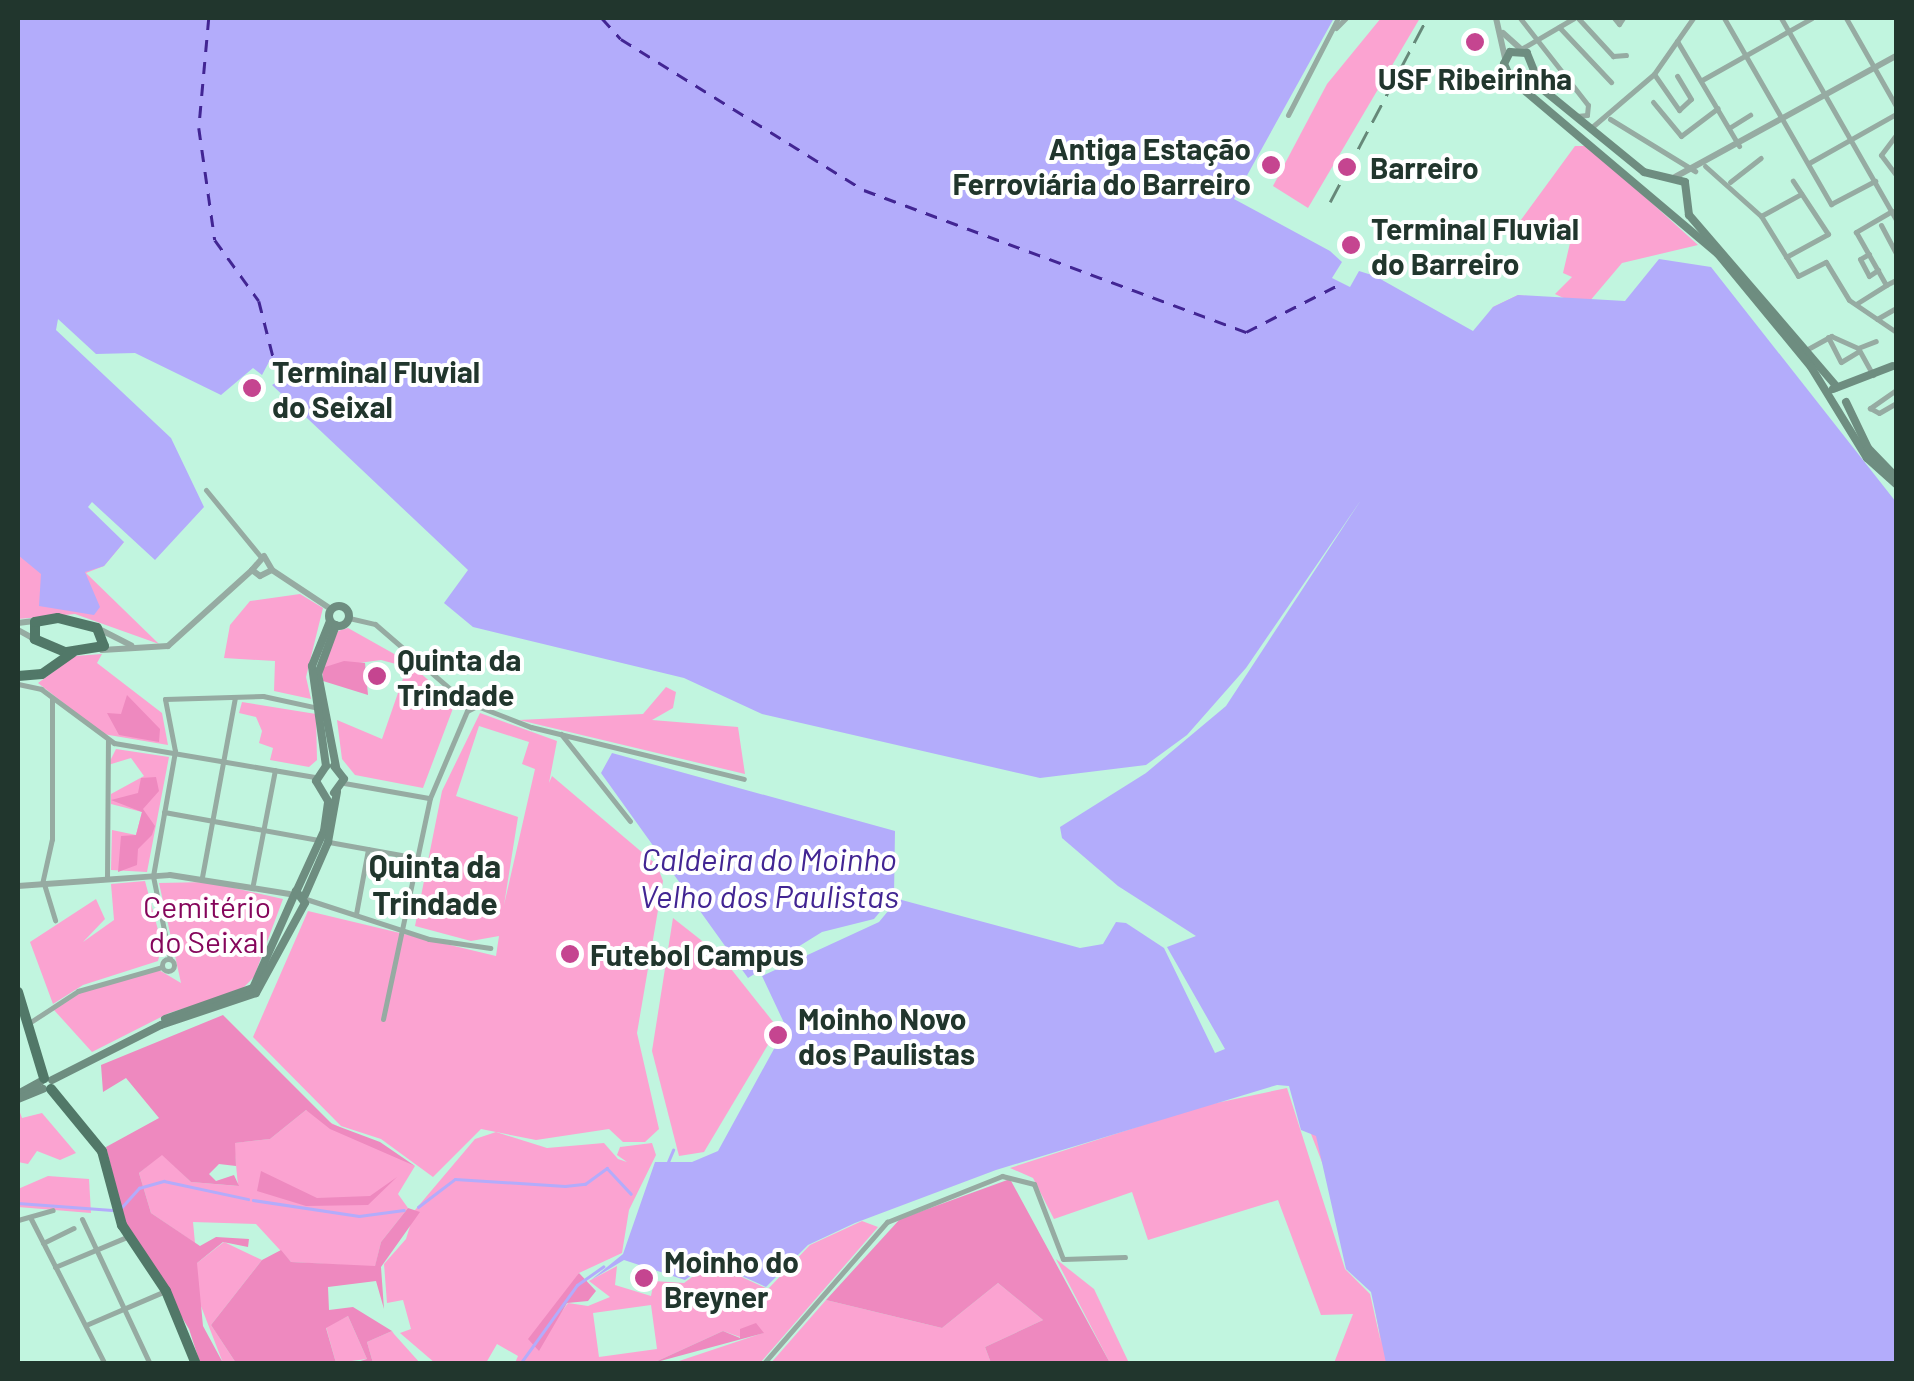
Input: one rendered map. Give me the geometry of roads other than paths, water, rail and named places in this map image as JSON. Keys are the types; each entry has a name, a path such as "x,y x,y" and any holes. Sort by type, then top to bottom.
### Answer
{"main road":[{"path":"1521,48 1532,64 1538,85 1648,174 1673,177 1687,193 1689,215 1838,387 1868,448 1896,481 1867,458 1830,400 1732,269 1662,202 1517,85 1504,58 1521,48"},
{"path":"1662,202 1687,193"},
{"path":"1830,400 1838,387 1895,366"},
{"path":"1830,400 1846,401 1895,366"},
{"path":"18,1097 90,1060 256,993 324,841 336,792 344,783 331,766 312,659 333,623 331,609 345,607 349,618 333,623"},
{"path":"18,677 44,666 48,654 37,641 32,628 40,620 101,630 105,642 96,651 73,652 37,641"},
{"path":"18,677 42,674 73,652"},
{"path":"324,841 325,793 316,777 331,766"},
{"path":"325,793 336,792"},
{"path":"294,908 299,895"},
{"path":"18,992 46,1083 102,1151 129,1236 166,1291 196,1364"}],"street":[{"path":"1288,115 1338,18"},
{"path":"1330,34 1346,18"},
{"path":"1496,18 1502,31 1504,58"},
{"path":"1520,18 1588,105 1587,115 1574,115"},
{"path":"1502,31 1521,48 1538,42 1574,18 1612,56 1626,55"},
{"path":"1614,18 1619,24 1623,18"},
{"path":"1588,126 1609,120 1654,74 1693,18"},
{"path":"1724,18 1832,204 1874,181"},
{"path":"1782,18 1896,220"},
{"path":"1702,80 1812,18"},
{"path":"1808,164 1896,110 1846,18"},
{"path":"1559,28 1610,82"},
{"path":"1677,41 1740,146"},
{"path":"1532,64 1538,42"},
{"path":"1673,177 1706,166 1896,56"},
{"path":"1654,74 1678,110 1691,98 1676,76"},
{"path":"1653,102 1681,136 1718,108"},
{"path":"1729,128 1750,115"},
{"path":"1608,142 1609,120"},
{"path":"1609,120 1694,172"},
{"path":"1894,137 1896,146"},
{"path":"1894,137 1881,155 1896,175"},
{"path":"1730,182 1761,158"},
{"path":"1706,166 1730,182 1761,216 1798,276 1826,262 1856,304 1896,332"},
{"path":"1687,193 1694,172"},
{"path":"1785,258 1828,234 1792,181"},
{"path":"1761,216 1801,194"},
{"path":"1886,285 1856,232 1892,211"},
{"path":"1881,226 1896,253"},
{"path":"1856,304 1896,280"},
{"path":"1877,319 1896,308"},
{"path":"1806,350 1828,337"},
{"path":"1828,337 1841,362 1876,341"},
{"path":"1828,337 1859,350 1873,375"},
{"path":"1896,390 1870,408 1879,413 1896,403"},
{"path":"206,490 272,570 331,609"},
{"path":"96,651 142,648 178,640 252,570 260,556"},
{"path":"252,570 260,576 272,570"},
{"path":"349,618 375,624 463,700 467,711"},
{"path":"18,627 40,620"},
{"path":"18,627 37,641"},
{"path":"101,630 142,648"},
{"path":"18,677 108,740 316,777"},
{"path":"463,700 472,696 477,706 560,738 744,779"},
{"path":"27,1025 78,991 162,966 170,959 152,876 175,751 166,697 235,697 318,706"},
{"path":"202,877 235,697"},
{"path":"52,698 52,841 43,884 55,920"},
{"path":"49,712 59,704"},
{"path":"382,1019 430,798 467,711 477,706"},
{"path":"560,738 630,821"},
{"path":"107,879 108,740"},
{"path":"253,884 275,770"},
{"path":"344,783 430,798"},
{"path":"164,812 418,858"},
{"path":"356,914 368,850"},
{"path":"18,886 152,876 202,877 299,895 404,930 490,948"},
{"path":"763,1364 887,1222 1002,1176 1034,1184 1064,1259 1125,1257"},
{"path":"18,1220 54,1210"},
{"path":"30,1217 102,1363"},
{"path":"82,1219 92,1251 150,1364"},
{"path":"43,1244 74,1228"},
{"path":"55,1266 129,1236"},
{"path":"86,1325 166,1291"}],"water":[{"path":"18,18 1334,18 1234,199 1330,251 1342,262 1332,278 1350,287 1359,271 1375,276 1473,331 1493,307 1518,295 1625,301 1659,259 1711,267 1896,502 1896,1363 1386,1363 1371,1292 1346,1269 1316,1136 1301,1130 1289,1086 1277,1085 996,1170 855,1223 808,1245 766,1287 711,1262 685,1280 624,1260 591,1280 623,1254 655,1162 692,1162 718,1151 786,1027 762,976 879,922 898,899 1080,948 1103,944 1116,922 1126,923 1164,948 1215,1053 1225,1049 1167,947 1196,936 1118,886 1062,838 1060,827 1146,773 1226,706 1361,500 1246,668 1187,735 1146,765 1040,778 762,714 684,678 473,627 444,603 468,570 272,385 287,376 270,360 262,375 253,368 221,395 135,353 96,354 58,319 56,330 171,438 204,507 155,560 92,502 88,507 124,542 104,566 85,572 100,607 94,615 39,606 41,574 18,555"},
{"name":"Caldeira do Moinho Velho dos Paulistas","path":"612,753 895,831 894,895 874,919 822,932 748,978 601,773"}],"waterway":[{"path":"668,1162 673,1150"},
{"path":"418,1207 455,1179 565,1186 585,1184 607,1168 631,1194"},
{"path":"121,1208 139,1188 164,1181 248,1199"},
{"path":"253,1200 359,1216 404,1210"},
{"path":"18,1203 112,1210"},
{"path":"520,1364 577,1285 603,1267"}],"railway":[{"path":"1330,202 1427,18"}],"place":[{"name":"USF Ribeirinha","path":"1475,42"},
{"name":"Antiga Estação Ferroviária do Barreiro","path":"1271,165"},
{"name":"Barreiro","path":"1347,167"},
{"name":"Terminal Fluvial do Barreiro","path":"1351,245"},
{"name":"Terminal Fluvial do Seixal","path":"252,388"},
{"name":"Quinta da Trindade","path":"377,676"},
{"name":"Futebol Campus","path":"570,954"},
{"name":"Moinho Novo dos Paulistas","path":"778,1035"},
{"name":"Moinho do Breyner","path":"644,1278"}],"district":[{"name":"Quinta da Trindade","path":"435,884"}],"park label":[{"name":"Cemitério do Seixal","path":"207,923"}]}
